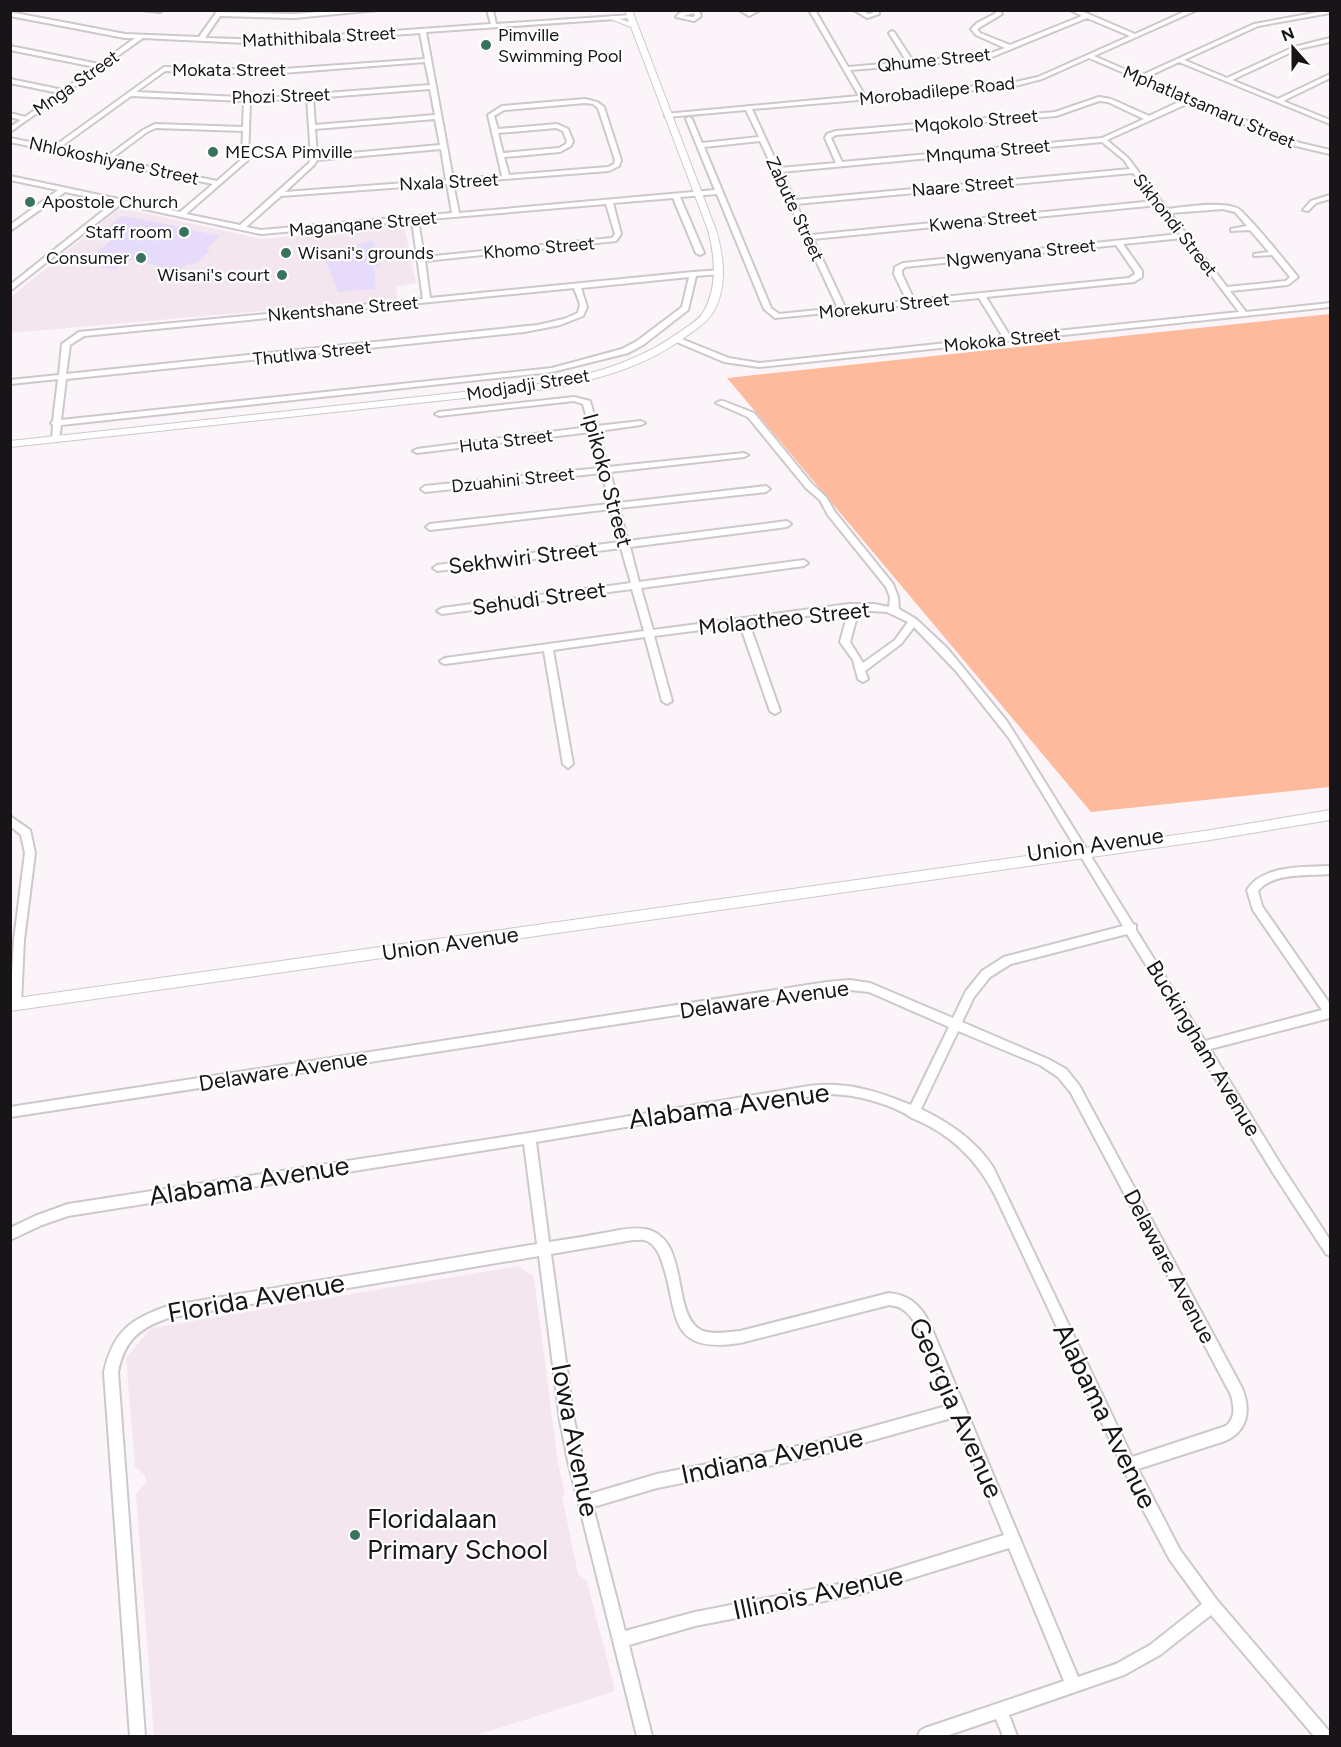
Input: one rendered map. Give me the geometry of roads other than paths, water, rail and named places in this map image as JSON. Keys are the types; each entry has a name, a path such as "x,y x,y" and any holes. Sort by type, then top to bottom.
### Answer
{"street":[{"path":"144,10 160,10"},
{"path":"201,39 220,12 375,10"},
{"path":"490,10 494,26"},
{"path":"696,11 701,10"},
{"path":"742,10 749,14 757,10"},
{"path":"821,10 812,11 863,98"},
{"path":"858,10 867,16 876,14 876,10"},
{"path":"923,10 933,10"},
{"path":"997,10 999,15 976,25 974,29 978,34 1011,48"},
{"path":"1073,10 1135,36"},
{"name":"Morobadilepe Road","path":"667,115 1011,85 1040,78 1194,10"},
{"path":"1140,78 1256,25 1330,11"},
{"name":"Mathithibala Street","path":"10,14 141,37 284,42 612,18 629,13"},
{"name":"Modjadji Street","path":"10,444 548,386 633,364 651,357 676,340 710,310 719,272 718,248 629,13"},
{"name":"Qhume Street","path":"846,69 987,57 1086,16"},
{"path":"612,18 634,26"},
{"path":"423,32 456,216"},
{"path":"892,33 911,63"},
{"name":"Mnga Street","path":"10,130 141,37"},
{"path":"1229,79 1296,48 1330,40"},
{"path":"10,48 101,66"},
{"name":"Mphatlatsamaru Street","path":"1089,56 1298,145 1330,152"},
{"name":"Mokata Street","path":"54,149 159,72 169,68 269,72 429,60"},
{"path":"1179,60 1330,122"},
{"path":"1280,100 1330,76"},
{"path":"10,81 65,92"},
{"path":"1315,84 1323,87"},
{"name":"Phozi Street","path":"130,94 246,100 433,87"},
{"path":"241,228 311,166 314,158 310,96"},
{"name":"Mqokolo Street","path":"840,165 828,138 829,135 836,133 1056,114 1099,99 1109,100 1148,118"},
{"path":"181,215 245,160 246,100"},
{"name":"Mnquma Street","path":"777,170 1102,140 1190,100"},
{"name":"Nxala Street","path":"280,194 436,181 449,183 609,169 617,165 618,160 601,109 595,103 585,101 498,109 491,115 495,131"},
{"name":"Zabute Street","path":"748,108 843,310"},
{"path":"10,115 26,119"},
{"path":"313,126 437,117"},
{"name":"Morekuru Street","path":"689,119 769,311 778,316 1131,280 1138,275 1138,271 1118,243"},
{"path":"107,159 155,126 245,129"},
{"path":"502,155 560,150 569,145 570,141 566,130 560,127 495,131 506,178"},
{"path":"700,145 761,139"},
{"name":"Nhlokoshiyane Street","path":"10,140 218,183"},
{"name":"Sikhondi Street","path":"1102,140 1126,159 1244,314"},
{"path":"314,158 443,147"},
{"name":"Naare Street","path":"792,201 1134,171"},
{"name":"Maganqane Street","path":"10,178 261,232 285,232 719,192"},
{"path":"10,229 63,190"},
{"path":"676,196 700,253"},
{"path":"1306,210 1310,203 1330,197"},
{"path":"10,289 119,202"},
{"name":"Khomo Street","path":"421,259 614,240 618,234 609,202"},
{"name":"Kwena Street","path":"808,237 1159,203"},
{"path":"1165,211 1232,207 1253,227 1294,277 1288,283 1225,289"},
{"path":"10,220 20,222"},
{"path":"415,220 427,301"},
{"path":"1233,230 1253,227"},
{"name":"Ngwenyana Street","path":"912,303 898,274 898,269 903,265 1184,236"},
{"path":"1256,255 1275,253"},
{"name":"Nkentshane Street","path":"55,439 55,423 66,344 84,333 719,272"},
{"path":"55,423 552,370 625,351 640,343 685,308 693,274"},
{"name":"Thutlwa Street","path":"10,382 524,330 580,315 583,307 577,286"},
{"path":"982,296 1008,339"},
{"name":"Mokoka Street","path":"676,340 727,360 759,365 1330,305"},
{"name":"Ipikoko Street","path":"439,414 579,399 587,403 668,701"},
{"path":"720,403 751,415 822,499 890,586 894,597 894,611"},
{"name":"Huta Street","path":"417,451 594,431 641,423"},
{"name":"Dzuahini Street","path":"424,489 744,454"},
{"path":"430,527 766,489"},
{"name":"Sekhwiri Street","path":"436,568 787,524"},
{"name":"Sehudi Street","path":"442,611 804,563"},
{"path":"849,607 851,620 845,642 862,674 898,642 913,622"},
{"name":"Molaotheo Street","path":"445,661 849,607 877,607 894,611 913,622 990,705 1046,788 1083,849"},
{"path":"744,622 775,711"},
{"path":"548,647 568,764"},
{"name":"Union Avenue","path":"13,1004 889,881 1083,849 1204,836 1330,815"},
{"path":"10,820 26,833 30,853 13,1004"},
{"name":"Buckingham Avenue","path":"1083,849 1294,1195 1330,1250"},
{"path":"1203,1046 1330,1013 1257,907 1252,890 1256,884 1270,877 1330,870"},
{"path":"913,1113 955,1023 977,983 1002,963 1132,928"},
{"name":"Delaware Avenue","path":"10,1112 840,986 858,985 870,988 1044,1062 1069,1080 1178,1278 1240,1401 1239,1421 1233,1430 1128,1465"},
{"name":"Alabama Avenue","path":"10,1234 39,1220 68,1210 823,1090 857,1092 913,1113 964,1141 990,1172 1128,1465 1175,1555 1212,1605 1324,1737"},
{"name":"Iowa Avenue","path":"530,1138 567,1420 585,1502 644,1737"},
{"name":"Georgia Avenue","path":"544,1247 633,1234 657,1240 665,1252 679,1312 686,1327 698,1336 708,1339 740,1337 879,1301 898,1300 912,1307 918,1314 1074,1686"},
{"name":"Florida Avenue","path":"137,1737 111,1372 118,1346 126,1336 151,1317 168,1312 544,1247"},
{"name":"Indiana Avenue","path":"585,1502 657,1481 813,1450 958,1410"},
{"name":"Illinois Avenue","path":"621,1640 695,1619 860,1587 1014,1539"},
{"path":"925,1737 1119,1670 1140,1660 1212,1605"},
{"path":"1000,1711 1010,1737"}],"place":[{"name":"Pimville Swimming Pool","path":"486,45"},
{"name":"MECSA Pimville","path":"213,152"},
{"name":"Apostole Church","path":"30,202"},
{"name":"Staff room","path":"184,232"},
{"name":"Wisani's grounds","path":"286,253"},
{"name":"Consumer","path":"141,258"},
{"name":"Wisani's court","path":"282,275"},
{"name":"Floridalaan Primary School","path":"355,1535"}]}
